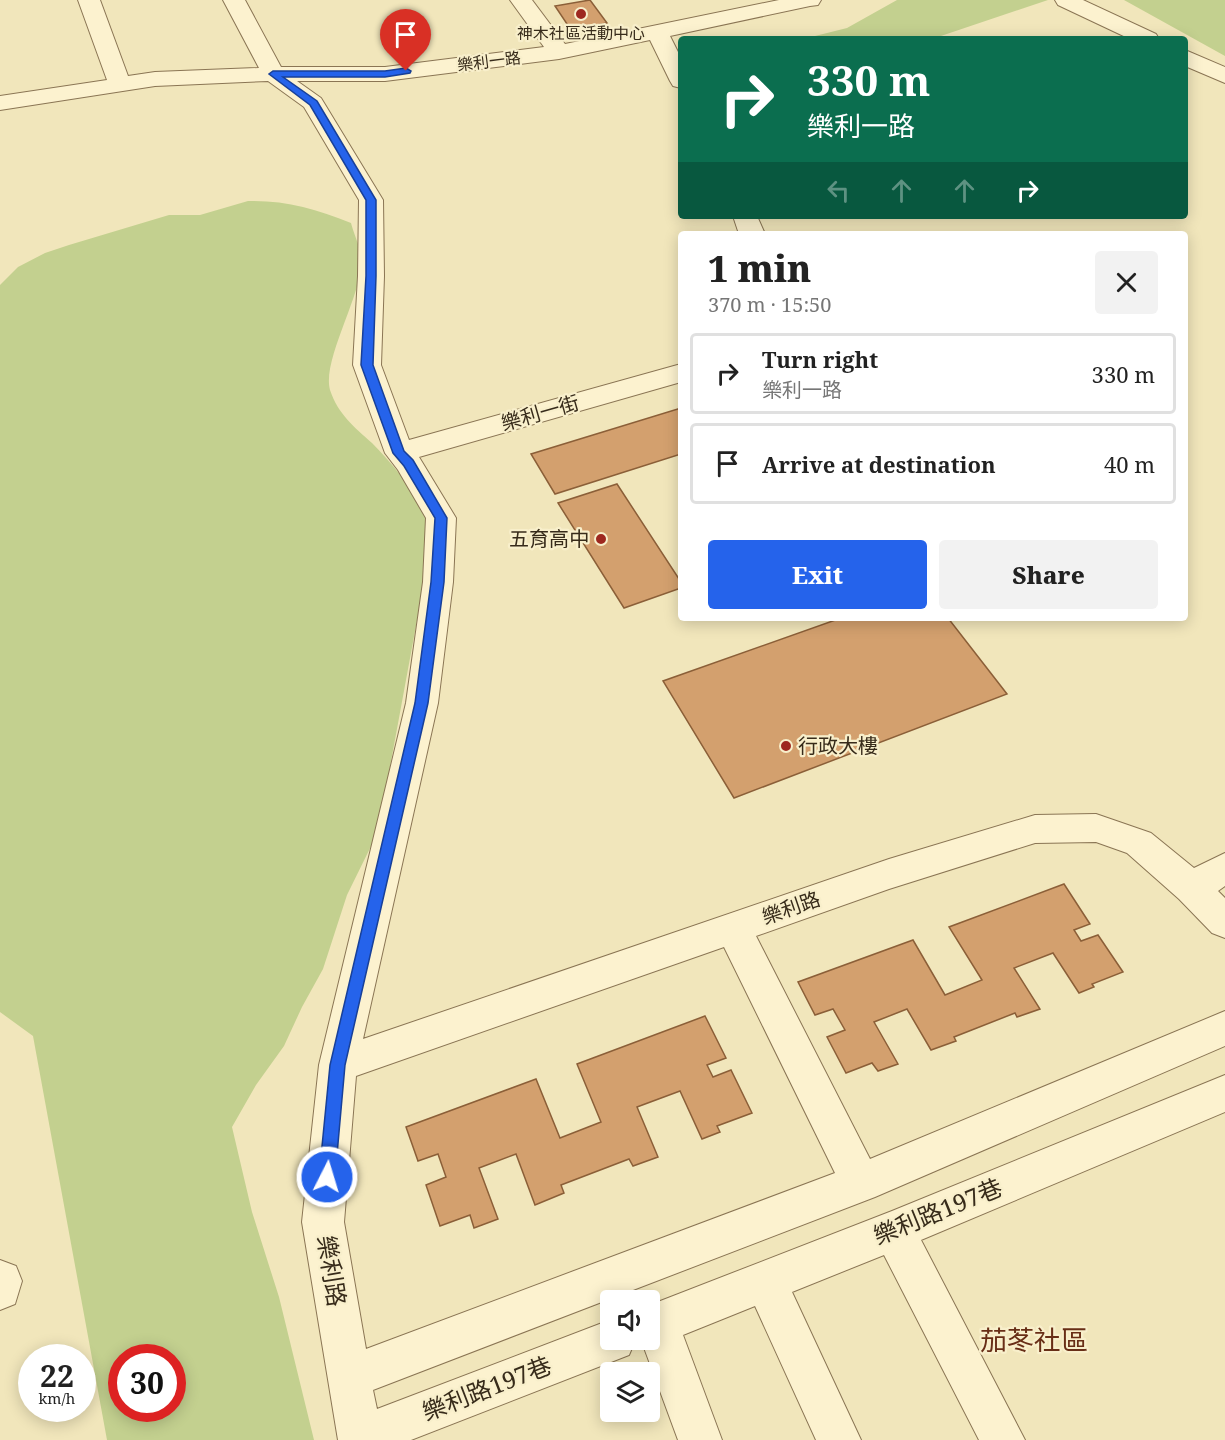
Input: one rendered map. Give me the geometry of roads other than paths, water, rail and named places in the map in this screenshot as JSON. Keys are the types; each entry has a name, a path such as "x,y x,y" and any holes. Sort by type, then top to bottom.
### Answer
{"street":[{"path":"89,0 120,85"},
{"path":"234,0 273,74"},
{"path":"521,0 559,52"},
{"name":"樂利一路","path":"10,102 155,79 273,74 385,74 559,52 657,31 678,16 810,0"},
{"path":"1066,0 1142,36"},
{"path":"657,31 678,75"},
{"path":"1188,58 1225,76"},
{"name":"樂利路","path":"273,74 313,104 371,200 371,276 367,365 399,453 408,463 441,518 438,582 422,703 338,1065 323,1222 360,1439"},
{"name":"樂利一街","path":"399,453 678,374"},
{"name":"樂利路","path":"338,1065 889,874 1035,829 1096,828 1139,843 1192,888 1225,922"},
{"path":"1192,888 1225,868"},
{"path":"733,928 861,1183"},
{"path":"348,1378 861,1183 1225,1028"},
{"name":"樂利路197巷","path":"660,1321 894,1231 1225,1093"},
{"path":"894,1231 1003,1440"},
{"path":"765,1281 839,1440"},
{"path":"660,1341 700,1440"},
{"name":"樂利路197巷","path":"360,1439 600,1345"}],"place":[{"name":"神木社區活動中心","path":"581,14"},
{"name":"五育高中","path":"601,539"},
{"name":"行政大樓","path":"786,746"}],"district":[{"name":"茄苳社區","path":"1034,1341"}]}
